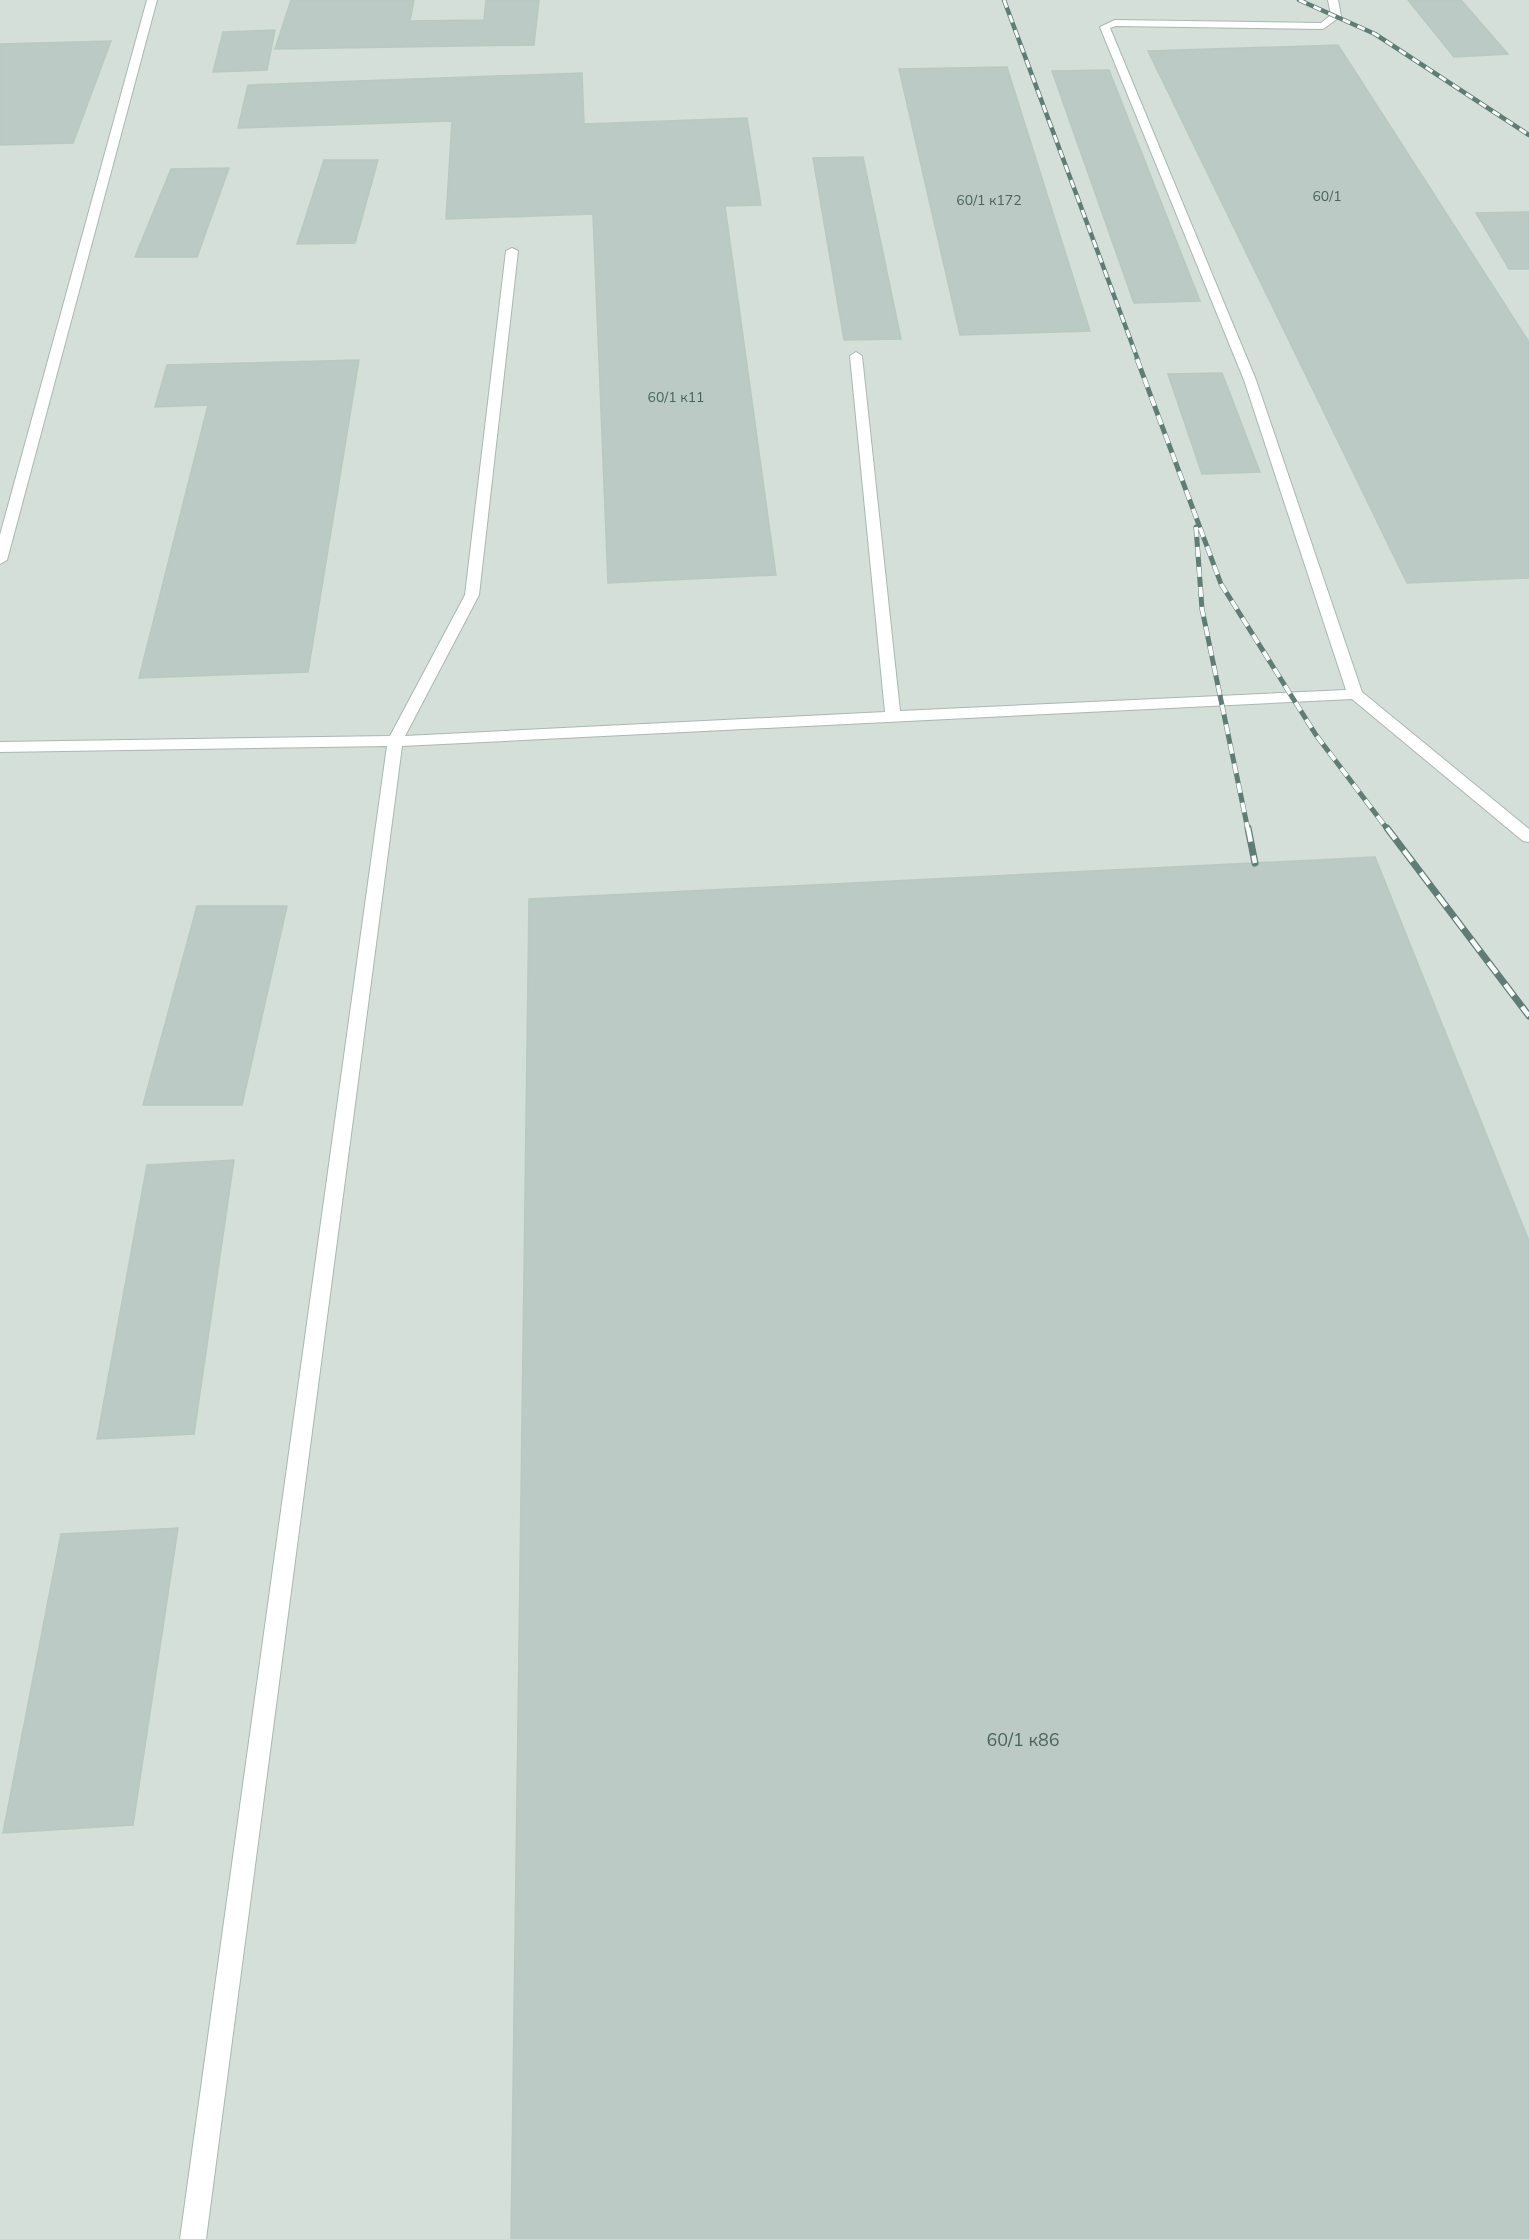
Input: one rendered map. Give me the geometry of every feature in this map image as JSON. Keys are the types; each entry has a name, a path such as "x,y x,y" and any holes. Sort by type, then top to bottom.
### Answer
{"lane":[{"path":"0,560 152,0"},
{"path":"1333,0 1336,16 1323,26 1255,27 1115,23 1105,27 1250,380 1355,694 1529,837"},
{"path":"193,2239 395,741 472,595 512,251"},
{"path":"856,356 893,716"},
{"path":"0,747 395,741 1355,694"}],"shaded area":[{"path":"0,0 1529,0 1529,2239 0,2239"}],"building":[{"path":"291,0 414,0 410,21 484,20 486,0 539,0 534,45 275,49"},
{"path":"1408,0 1461,0 1508,54 1454,57"},
{"path":"275,30 267,70 213,72 223,32"},
{"path":"111,41 73,143 0,145 0,44"},
{"path":"1338,45 1529,342 1529,578 1407,583 1148,51"},
{"path":"1007,67 1090,331 960,335 899,69"},
{"path":"1109,70 1200,301 1134,303 1052,71"},
{"path":"582,73 584,124 747,118 761,205 725,206 776,575 608,583 593,214 446,219 452,121 238,128 248,85"},
{"path":"863,157 901,339 844,340 813,158"},
{"path":"324,160 378,160 355,243 297,244"},
{"path":"229,168 197,257 135,257 171,169"},
{"path":"1529,212 1529,269 1509,269 1476,213"},
{"path":"359,360 308,672 139,678 208,405 155,407 167,365"},
{"path":"1222,373 1260,472 1202,474 1168,374"},
{"path":"1375,857 1529,1241 1529,2239 511,2239 529,899"},
{"path":"197,906 287,906 242,1105 143,1105"},
{"path":"234,1160 194,1434 97,1439 147,1165"},
{"path":"178,1528 133,1825 3,1833 61,1534"}],"railway":[{"path":"1004,0 1138,360"},
{"path":"1299,0 1375,34 1529,135"},
{"path":"1137,359 1221,584 1316,735 1388,830"},
{"path":"1196,527 1202,609 1248,830"},
{"path":"1248,828 1255,863"},
{"path":"1387,828 1529,1016"}]}
